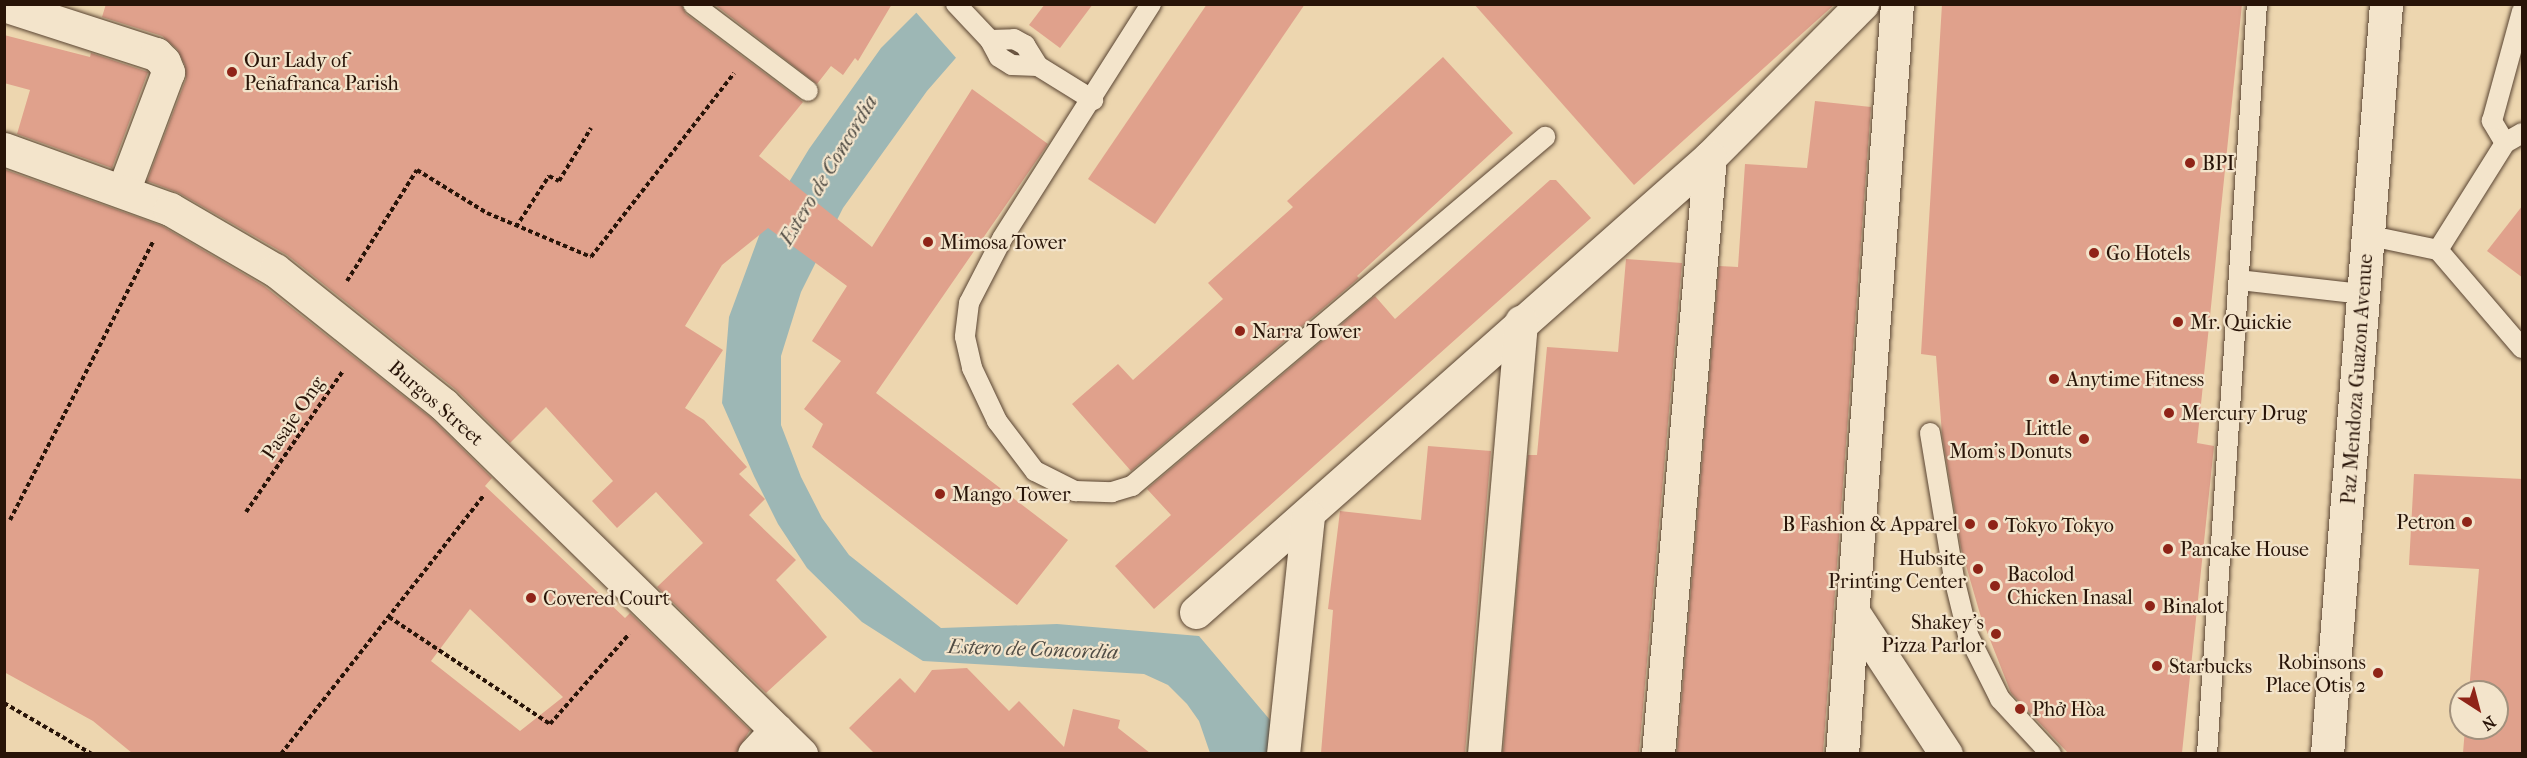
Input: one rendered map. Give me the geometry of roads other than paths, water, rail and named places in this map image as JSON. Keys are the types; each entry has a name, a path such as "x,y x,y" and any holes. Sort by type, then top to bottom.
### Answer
{"street":[{"path":"1196,612 1308,516 1521,322 1710,157 1862,4"},
{"path":"1842,753 1855,615 1897,4"},
{"name":"Paz Mendoza Guazon Avenue","path":"2327,753 2386,4"},
{"path":"4,5 156,54 164,62 168,72 123,191"},
{"name":"Burgos Street","path":"4,149 170,209 275,270 443,404 801,753"},
{"path":"1658,753 1710,157"},
{"path":"1484,753 1521,322"},
{"path":"1283,753 1308,516"},
{"path":"1855,615 1946,753"},
{"path":"754,753 776,730"}],"lane":[{"path":"693,4 808,92"},
{"path":"956,4 987,38 1003,60 1012,65 1038,66 1093,100"},
{"path":"1151,4 1093,100 1002,239 969,303 965,338 972,368 997,420 1035,471 1075,491 1112,492 1132,486 1545,137"},
{"path":"2207,753 2240,280 2256,4"},
{"path":"2505,143 2492,121 2523,11"},
{"path":"2438,250 2505,143 2523,133"},
{"path":"2366,235 2438,250 2523,348"},
{"path":"2240,280 2362,294"},
{"path":"1930,433 1954,578 1968,635 2000,699 2051,753"}],"water":[{"name":"Estero de Concordia","path":"924,5 1002,5 927,91 843,208 801,292 781,356 781,425 801,477 822,518 849,555 941,628 1057,624 1199,636 1281,733 1279,753 1210,753 1199,721 1187,704 1168,685 1144,674 923,661 862,622 807,568 778,524 754,476 722,403 729,317 763,225 809,149 881,48"}],"place":[{"name":"Our Lady of Peñafranca Parish","path":"232,72"},
{"name":"BPI","path":"2190,163"},
{"name":"Mimosa Tower","path":"928,242"},
{"name":"Go Hotels","path":"2094,253"},
{"name":"Mr. Quickie","path":"2178,322"},
{"name":"Narra Tower","path":"1240,331"},
{"name":"Anytime Fitness","path":"2054,379"},
{"name":"Mercury Drug","path":"2169,413"},
{"name":"Little Mom's Donuts","path":"2084,439"},
{"name":"Mango Tower","path":"940,494"},
{"name":"Petron","path":"2467,522"},
{"name":"B Fashion & Apparel","path":"1970,524"},
{"name":"Tokyo Tokyo","path":"1993,525"},
{"name":"Pancake House","path":"2168,549"},
{"name":"Hubsite Printing Center","path":"1978,569"},
{"name":"Bacolod Chicken Inasal","path":"1995,586"},
{"name":"Covered Court","path":"531,598"},
{"name":"Binalot","path":"2150,606"},
{"name":"Shakey's Pizza Parlor","path":"1996,634"},
{"name":"Starbucks","path":"2157,666"},
{"name":"Robinsons Place Otis 2","path":"2378,673"},
{"name":"Phở Hòa","path":"2020,709"}]}
